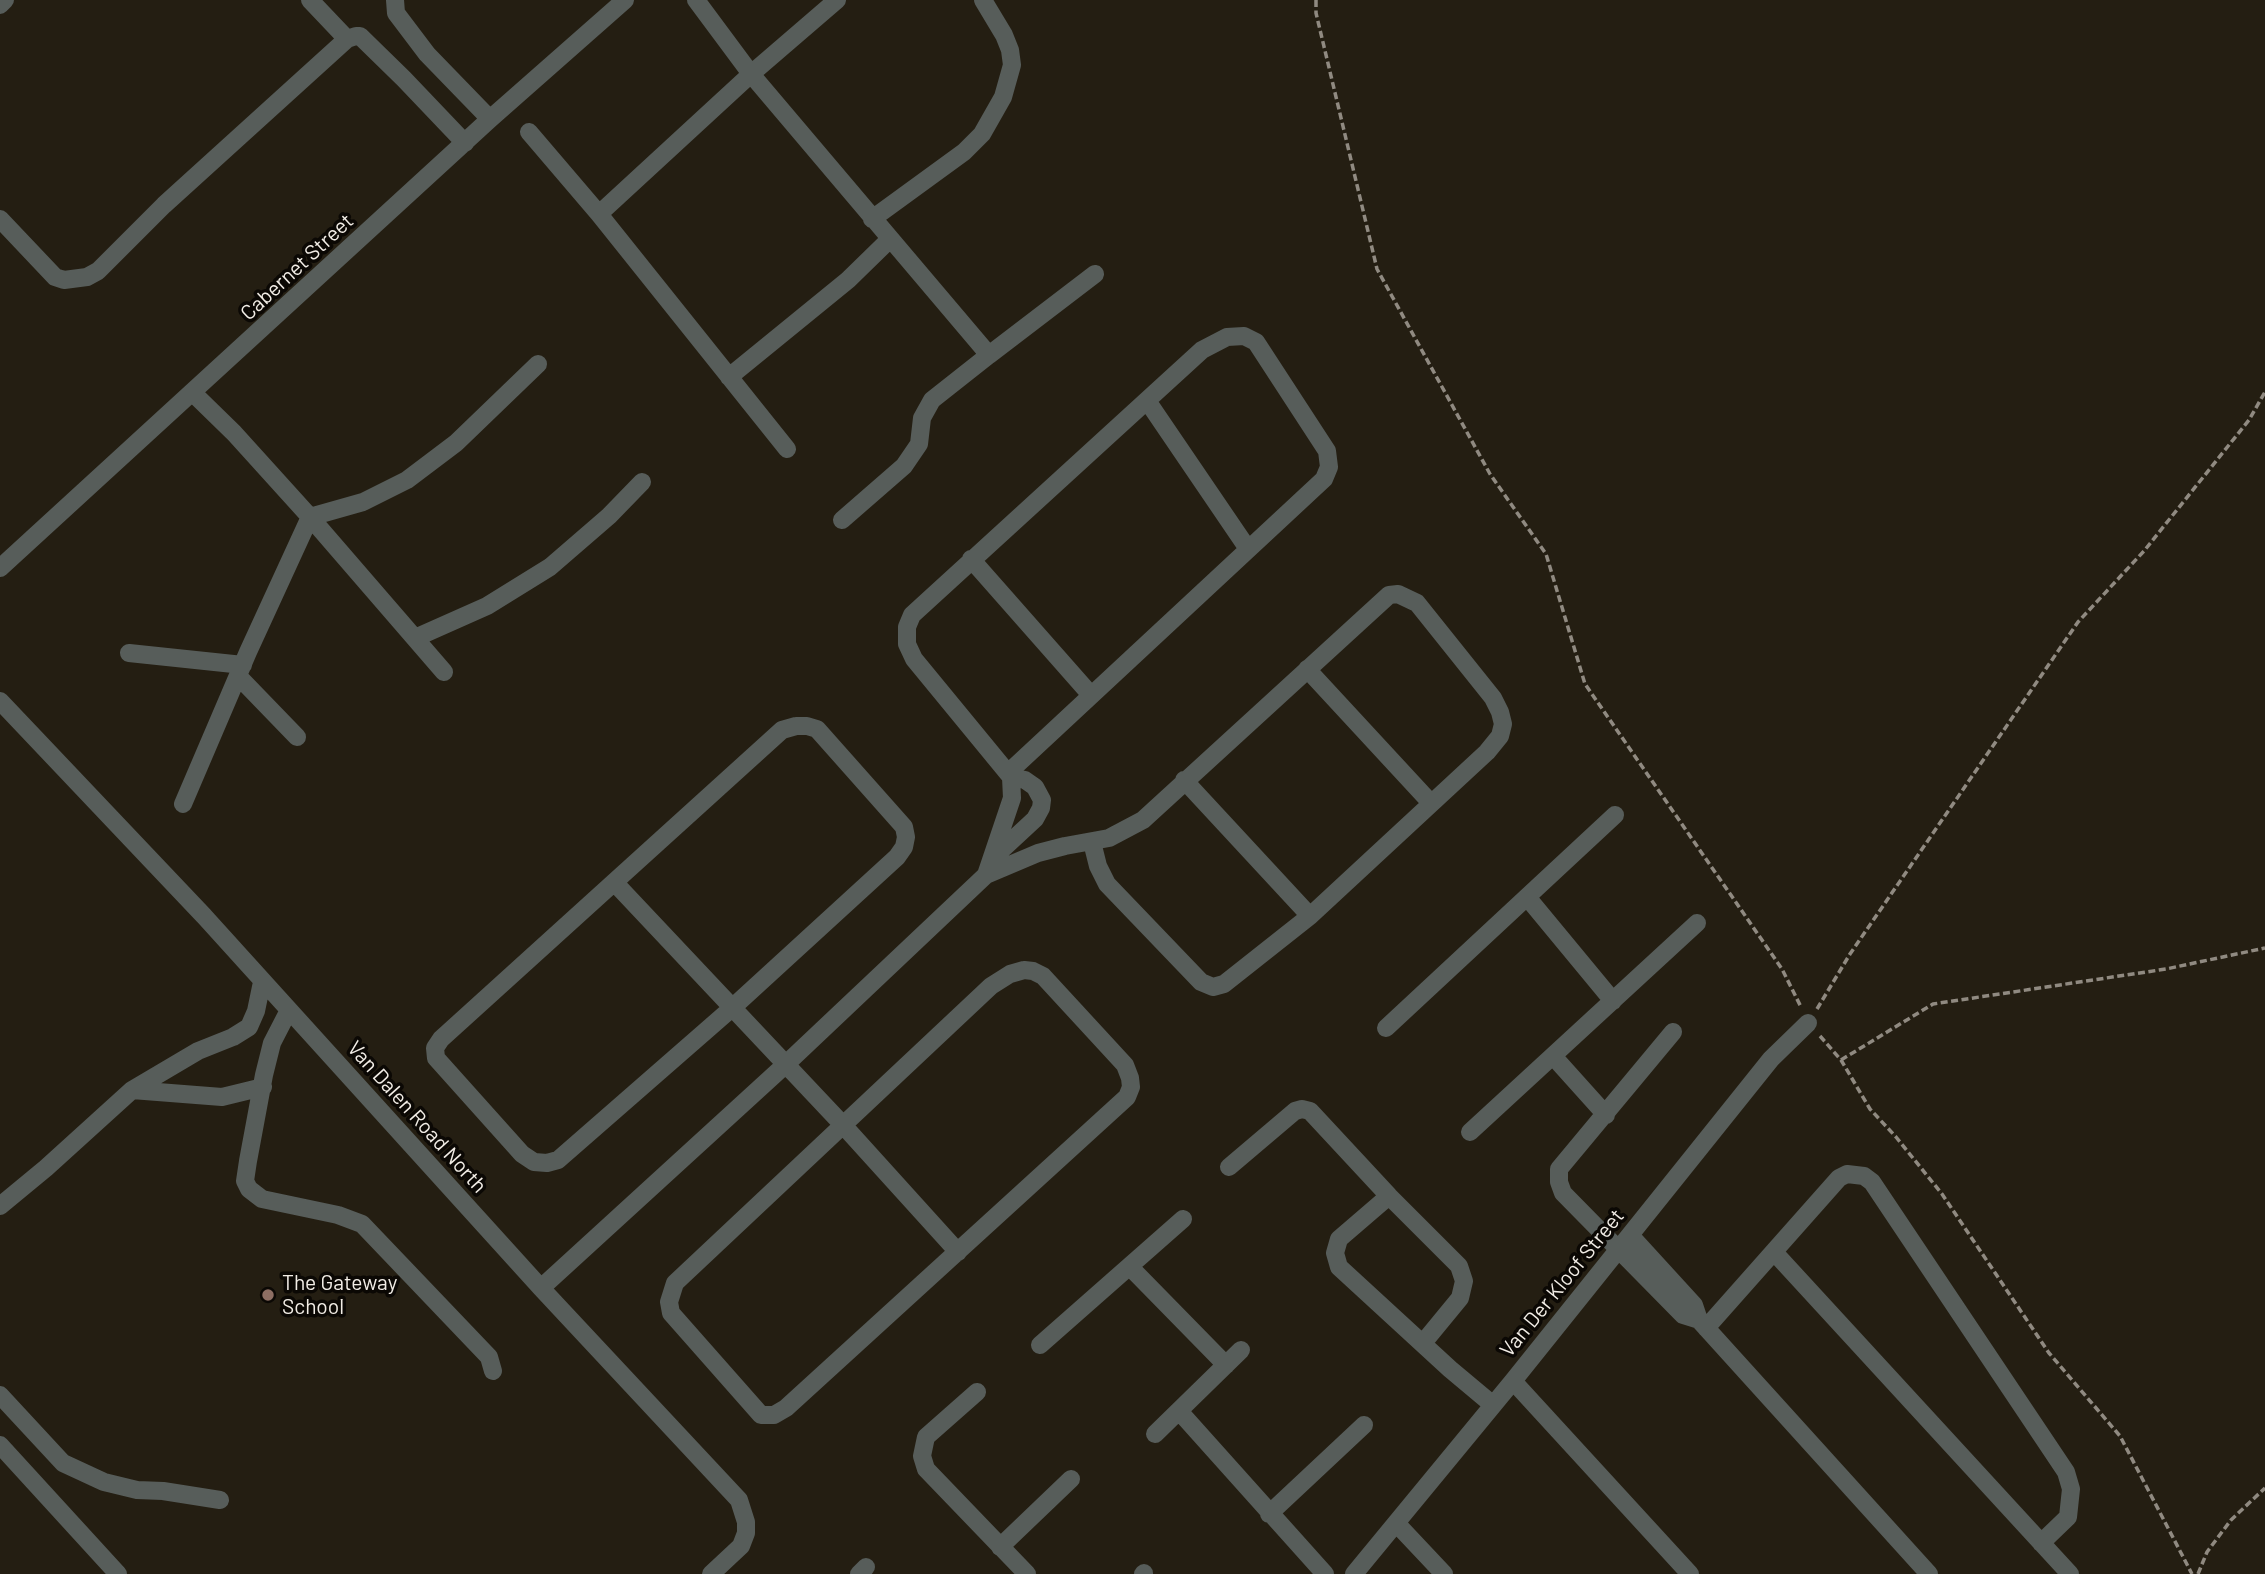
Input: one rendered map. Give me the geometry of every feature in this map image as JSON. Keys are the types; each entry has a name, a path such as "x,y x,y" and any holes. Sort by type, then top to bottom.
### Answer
{"street":[{"path":"0,5 5,0"},
{"path":"310,0 348,39"},
{"path":"395,0 396,13 427,54 490,119"},
{"name":"Cabernet Street","path":"0,568 490,119 625,0"},
{"path":"696,0 751,74 989,355"},
{"path":"599,214 751,74 837,0"},
{"path":"872,219 964,152 982,134 1003,97 1012,65 1010,50 983,0"},
{"path":"0,219 55,277 64,280 87,277 98,271 164,205 348,39 360,36 465,143"},
{"path":"529,132 599,214 787,449"},
{"path":"729,377 848,280 890,240"},
{"path":"842,520 904,466 919,444 922,418 932,400 1095,274"},
{"path":"541,1288 785,1065 989,867 1035,819 1042,800 1035,787 1010,774 914,659 908,645 906,627 912,615 971,559 1148,402 1202,350 1227,337 1244,336 1256,342 1327,451 1329,467 1324,479 1090,694 1010,774 1012,798 989,867"},
{"path":"183,804 310,517 363,502 407,480 456,443 538,364"},
{"path":"193,393 234,433 310,517 444,672"},
{"path":"1148,402 1248,549"},
{"path":"415,638 487,606 550,567 610,516 642,482"},
{"path":"971,559 1090,694"},
{"path":"989,867 1065,846 1109,838 1143,820 1389,595 1398,594 1416,603 1493,698 1500,712 1503,724 1500,736 1487,752 1310,916 1224,984 1213,987 1201,982 1107,884 1098,866 1092,842"},
{"path":"129,653 240,670 296,737"},
{"path":"1307,669 1430,802"},
{"name":"Van Dalen Road North","path":"0,701 204,916 541,1288 739,1500 746,1522 746,1533 741,1546 711,1574"},
{"path":"807,726 817,729 904,827 904,847 897,857 732,1008 558,1160 547,1163 534,1162 522,1154 436,1058 435,1048 441,1039 782,730 807,726"},
{"path":"1185,780 1310,916"},
{"path":"1386,1028 1615,816"},
{"path":"614,881 958,1252"},
{"path":"1527,897 1613,1001"},
{"path":"1470,1132 1697,923"},
{"path":"1024,970 1043,976 1125,1065 1131,1087 1127,1097 786,1408 774,1415 761,1415 671,1313 668,1301 670,1293 675,1283 843,1125 991,986 1010,974 1024,970"},
{"path":"0,1206 47,1168 132,1090 198,1051 233,1037 249,1027 256,1011 262,982"},
{"path":"289,1010 272,1043 248,1161 245,1181 249,1189 262,1199 338,1214 362,1224 489,1357 493,1371"},
{"name":"Van Der Kloof Street","path":"1354,1574 1772,1059 1808,1023"},
{"path":"1652,1271 1619,1250 1563,1193 1559,1182 1559,1169 1673,1032"},
{"path":"1553,1055 1606,1115"},
{"path":"132,1090 222,1097 263,1087"},
{"path":"1229,1167 1295,1111 1310,1111 1459,1266 1464,1281 1460,1298 1423,1343"},
{"path":"1703,1324 1774,1252 1839,1178 1856,1174 1872,1182 2067,1472 2071,1489 2068,1517 2041,1543"},
{"path":"1389,1196 1339,1239 1335,1253 1339,1267 1493,1405"},
{"path":"1040,1345 1183,1219"},
{"path":"1630,1235 1683,1315 1703,1324 1929,1574"},
{"path":"1774,1252 2070,1574"},
{"path":"1130,1267 1226,1365"},
{"path":"1155,1434 1241,1350"},
{"path":"1513,1381 1690,1574"},
{"path":"977,1392 926,1437 922,1456 926,1469 1027,1574"},
{"path":"0,1395 63,1462 104,1482 137,1490 163,1491 220,1500"},
{"path":"1179,1411 1325,1574"},
{"path":"1269,1514 1364,1425"},
{"path":"0,1445 118,1574"},
{"path":"1000,1547 1071,1479"},
{"path":"1396,1523 1444,1574"}],"path":[{"path":"1316,0 1316,13 1377,269 1490,474 1546,554 1585,684 1782,968 1808,1023 1841,1060 1870,1109 1896,1136 1942,1194 2049,1353 2120,1436 2192,1574"},
{"path":"1808,1023 1850,954 2078,622 2144,551 2249,420 2265,392"},
{"path":"1841,1060 1933,1004 2166,968 2265,948"},
{"path":"2198,1574 2207,1552 2231,1520 2265,1488"}],"place":[{"name":"The Gateway School","path":"268,1295"}]}
